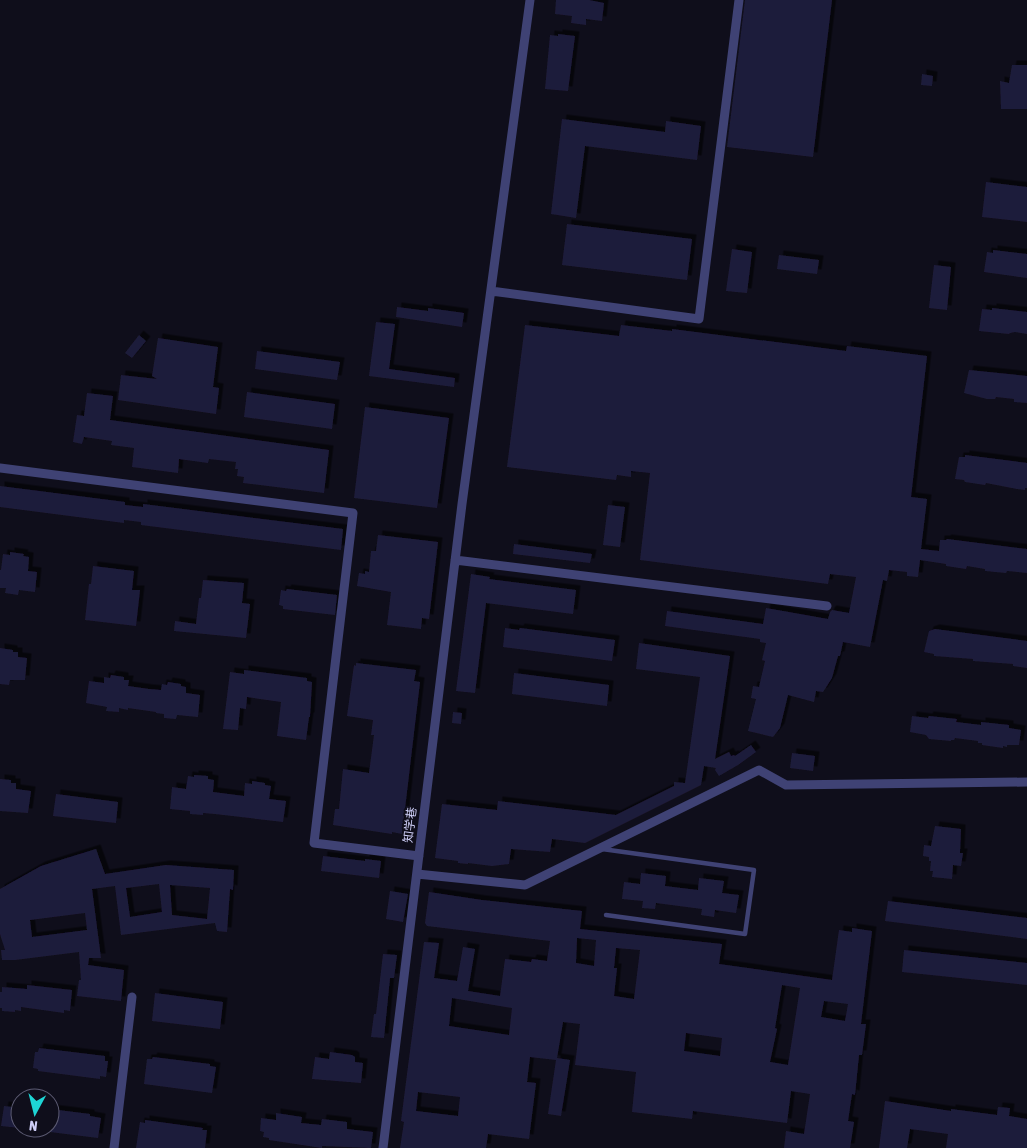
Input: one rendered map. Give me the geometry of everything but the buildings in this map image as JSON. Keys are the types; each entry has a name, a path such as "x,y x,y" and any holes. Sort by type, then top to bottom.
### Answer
{"street":[{"name":"知学巷","path":"383,1148 462,504 530,0"},
{"path":"491,290 699,319 740,0"},
{"path":"0,468 353,513 314,843 419,856"},
{"path":"456,560 827,606"},
{"path":"417,874 525,885 759,770 786,785 1027,782"},
{"path":"114,1148 132,997"}],"lane":[{"path":"599,848 754,870 746,934 606,915"}]}
